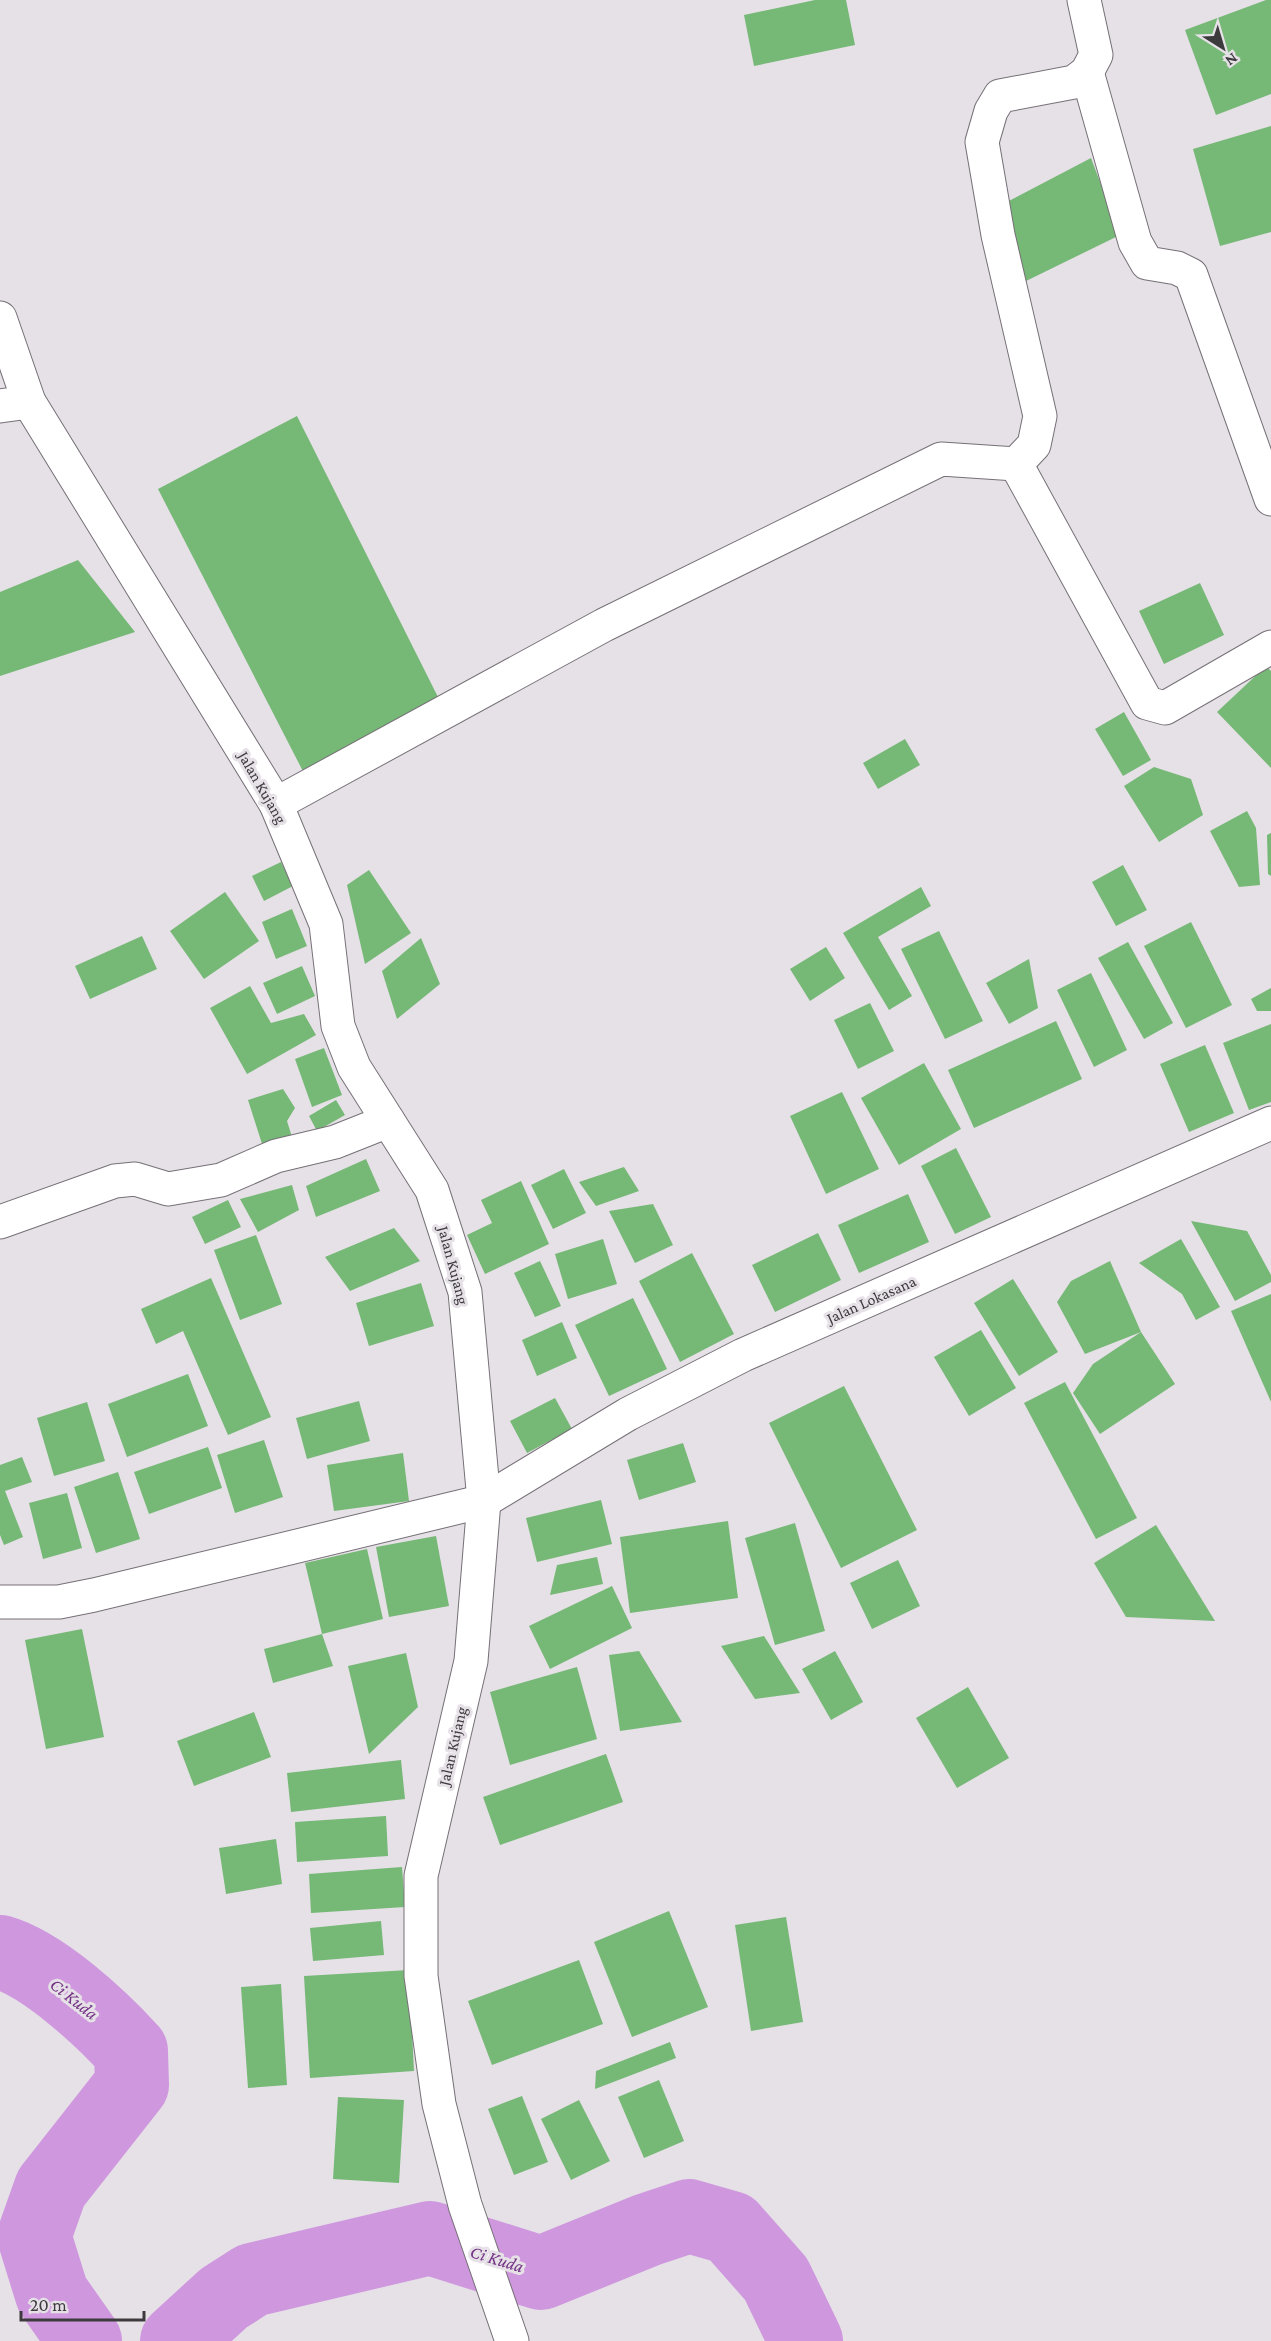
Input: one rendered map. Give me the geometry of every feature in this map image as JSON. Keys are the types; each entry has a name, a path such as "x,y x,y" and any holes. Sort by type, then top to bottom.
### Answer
{"street":[{"path":"1016,464 1034,445 1040,416 998,235 982,142 991,111 1000,96 1074,82 1087,72 1096,55 1084,0"},
{"path":"1087,72 1135,242 1147,263 1177,268 1191,275 1271,499"},
{"name":"Jalan Kujang","path":"0,318 14,404 276,804 326,924 338,1026 354,1068 432,1190 465,1292 484,1501 471,1661 421,1876 421,1976 439,2104 465,2205 512,2341"},
{"path":"276,804 604,625 941,459 1016,464"},
{"path":"1016,464 1147,703 1165,708 1271,647"},
{"path":"0,1222 115,1181 135,1179 168,1189 221,1180 276,1156 335,1142 388,1121"},
{"name":"Jalan Lokasana","path":"0,1602 59,1602 94,1595 484,1501 628,1414 743,1355 1271,1123"}],"building":[{"path":"815,0 846,0 855,45 754,66 744,15"},
{"path":"1271,0 1271,94 1216,115 1185,30"},
{"path":"1271,126 1271,232 1220,246 1193,149"},
{"path":"1091,158 1120,235 1022,283 1005,203"},
{"path":"297,416 441,703 309,783 158,489"},
{"path":"78,560 135,632 0,676 0,592"},
{"path":"1200,583 1224,635 1164,664 1139,611"},
{"path":"1266,666 1271,671 1271,768 1217,712"},
{"path":"1124,712 1151,760 1123,776 1095,729"},
{"path":"905,739 920,765 878,789 863,763"},
{"path":"1154,767 1191,779 1203,815 1159,842 1124,786"},
{"path":"1247,811 1256,828 1260,885 1239,887 1210,831"},
{"path":"1271,833 1271,876 1268,874 1267,835"},
{"path":"281,862 293,886 264,901 252,876"},
{"path":"1123,865 1147,910 1116,926 1092,882"},
{"path":"369,870 411,933 365,964 347,885"},
{"path":"921,887 931,906 878,937 912,996 889,1010 843,933"},
{"path":"225,892 259,941 204,979 170,931"},
{"path":"292,909 307,946 276,959 262,922"},
{"path":"1191,922 1232,1005 1186,1028 1144,946"},
{"path":"939,931 983,1021 945,1039 901,949"},
{"path":"142,936 157,969 90,999 75,966"},
{"path":"421,938 440,984 397,1019 382,971"},
{"path":"1128,942 1173,1023 1144,1039 1098,958"},
{"path":"826,947 845,978 810,1001 790,969"},
{"path":"1029,959 1038,1008 1009,1024 986,983"},
{"path":"302,966 315,996 277,1014 263,983"},
{"path":"1091,973 1127,1050 1094,1067 1057,990"},
{"path":"250,986 271,1023 304,1014 316,1035 247,1074 210,1008"},
{"path":"1271,988 1271,1011 1257,1011 1251,999"},
{"path":"870,1003 894,1051 858,1069 834,1020"},
{"path":"1056,1021 1082,1079 974,1128 948,1070"},
{"path":"1271,1024 1271,1102 1249,1110 1223,1043"},
{"path":"1205,1045 1234,1113 1189,1132 1160,1064"},
{"path":"324,1048 342,1095 312,1107 295,1059"},
{"path":"924,1063 961,1129 899,1165 861,1098"},
{"path":"283,1089 295,1108 287,1121 292,1137 263,1147 248,1100"},
{"path":"842,1092 879,1169 826,1194 790,1116"},
{"path":"336,1100 345,1115 317,1131 309,1116"},
{"path":"956,1148 991,1217 955,1234 921,1166"},
{"path":"366,1159 380,1191 316,1217 306,1186"},
{"path":"624,1167 639,1191 596,1206 579,1182"},
{"path":"564,1169 586,1213 553,1229 531,1185"},
{"path":"521,1181 549,1244 485,1274 467,1235 492,1223 481,1200"},
{"path":"292,1185 299,1210 258,1232 240,1199"},
{"path":"908,1194 929,1242 859,1273 838,1225"},
{"path":"228,1200 241,1227 205,1244 192,1217"},
{"path":"653,1204 673,1245 635,1263 609,1211"},
{"path":"1191,1221 1247,1231 1271,1275 1271,1282 1235,1301"},
{"path":"394,1228 420,1261 350,1291 325,1257"},
{"path":"818,1233 841,1280 775,1312 752,1265"},
{"path":"256,1235 282,1304 240,1320 214,1250"},
{"path":"603,1239 617,1284 568,1299 555,1254"},
{"path":"1181,1239 1220,1307 1196,1320 1182,1294 1139,1263"},
{"path":"692,1253 734,1334 680,1362 639,1281"},
{"path":"540,1261 561,1306 535,1317 514,1273"},
{"path":"1110,1261 1141,1332 1085,1354 1057,1302 1071,1281"},
{"path":"211,1278 271,1417 228,1435 183,1331 156,1344 141,1309"},
{"path":"1013,1279 1058,1352 1019,1376 974,1303"},
{"path":"421,1283 434,1326 369,1346 356,1303"},
{"path":"1271,1294 1271,1402 1231,1311"},
{"path":"633,1298 667,1369 609,1396 575,1325"},
{"path":"562,1322 577,1358 537,1376 522,1340"},
{"path":"981,1330 1016,1388 969,1416 934,1357"},
{"path":"1141,1332 1175,1384 1100,1434 1073,1393 1093,1364"},
{"path":"188,1374 208,1426 127,1457 108,1404"},
{"path":"1065,1382 1137,1518 1096,1539 1024,1403"},
{"path":"844,1386 917,1530 841,1568 769,1423"},
{"path":"555,1398 572,1429 527,1453 510,1421"},
{"path":"359,1401 370,1441 307,1459 296,1418"},
{"path":"87,1402 105,1461 54,1476 37,1418"},
{"path":"264,1440 283,1497 235,1513 217,1455"},
{"path":"683,1443 696,1482 639,1500 627,1460"},
{"path":"208,1447 222,1488 149,1514 134,1472"},
{"path":"403,1453 409,1501 334,1511 327,1465"},
{"path":"22,1457 32,1482 5,1491 23,1537 4,1545 0,1535 0,1465"},
{"path":"118,1472 140,1539 96,1553 74,1487"},
{"path":"67,1493 82,1548 43,1559 29,1503"},
{"path":"601,1500 612,1544 537,1562 526,1518"},
{"path":"728,1521 738,1598 630,1613 620,1537"},
{"path":"795,1523 825,1631 775,1645 745,1538"},
{"path":"1156,1525 1215,1621 1126,1617 1094,1563"},
{"path":"436,1536 449,1606 389,1617 376,1547"},
{"path":"367,1549 383,1619 322,1634 305,1563"},
{"path":"597,1557 603,1584 550,1595 557,1565"},
{"path":"898,1560 920,1606 872,1629 850,1583"},
{"path":"612,1586 632,1628 550,1669 529,1626"},
{"path":"82,1629 104,1737 46,1749 25,1640"},
{"path":"322,1634 333,1666 273,1683 264,1649"},
{"path":"764,1636 800,1693 755,1699 721,1646"},
{"path":"639,1651 682,1722 620,1731 609,1655"},
{"path":"835,1651 863,1702 831,1720 802,1669"},
{"path":"406,1653 418,1707 369,1754 348,1666"},
{"path":"577,1667 597,1739 510,1765 490,1692"},
{"path":"968,1687 1009,1758 957,1788 916,1718"},
{"path":"254,1712 271,1757 194,1786 177,1741"},
{"path":"606,1754 623,1802 500,1845 483,1797"},
{"path":"401,1760 405,1799 291,1812 287,1773"},
{"path":"386,1816 388,1856 297,1862 295,1822"},
{"path":"276,1839 282,1884 226,1894 219,1848"},
{"path":"402,1867 405,1907 311,1913 309,1874"},
{"path":"669,1911 708,2007 632,2037 594,1942"},
{"path":"786,1917 803,2022 751,2031 735,1925"},
{"path":"381,1921 384,1955 313,1961 310,1928"},
{"path":"579,1960 603,2024 492,2065 468,2001"},
{"path":"409,1970 414,2071 310,2078 304,1976"},
{"path":"281,1984 287,2085 248,2088 241,1987"},
{"path":"670,2042 676,2058 595,2089 596,2071"},
{"path":"659,2080 684,2141 644,2158 618,2097"},
{"path":"522,2096 548,2162 514,2175 488,2109"},
{"path":"338,2097 404,2100 399,2183 333,2179"},
{"path":"579,2100 610,2161 571,2180 541,2119"}],"waterway":[{"name":"Ci Kuda","path":"0,1952 17,1958 52,1980 88,2008 131,2051 132,2085 51,2188 34,2236 52,2294 85,2341"},
{"name":"Ci Kuda","path":"177,2341 224,2298 252,2280 430,2238 541,2273 647,2230 689,2216 731,2228 776,2279 806,2341"}]}
